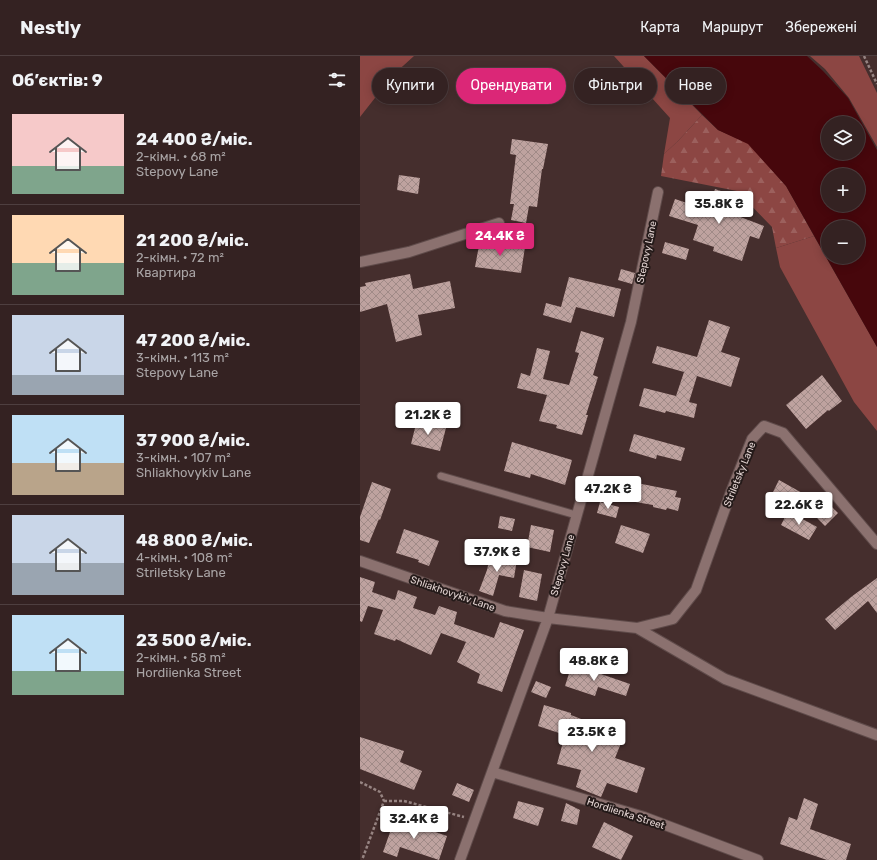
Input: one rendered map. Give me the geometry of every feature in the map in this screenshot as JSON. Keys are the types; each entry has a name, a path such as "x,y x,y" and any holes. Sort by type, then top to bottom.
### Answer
{"street":[{"name":"Stepovy Lane","path":"460,860 548,618 632,322 658,192"},
{"path":"360,262 409,252 499,223"},
{"name":"Striletsky Lane","path":"548,618 637,628 673,619 696,590 731,492 752,439 764,426 784,433 877,544"},
{"name":"Shliakhovykiv Lane","path":"360,561 505,611 548,618"},
{"name":"Striletsky Lane","path":"637,628 725,679 877,735"},
{"name":"Hordiienka Street","path":"492,772 644,817 758,860"}],"lane":[{"path":"441,476 576,515"}],"path":[{"path":"864,56 877,84"},
{"path":"360,782 380,792 384,801 362,860"},
{"path":"384,801 404,801 474,820"}],"green space":[{"path":"360,56 414,56 401,68 372,68 372,102 360,117"},
{"path":"614,56 644,56 656,68 625,68"},
{"path":"810,56 859,56 877,93 877,147 865,126 865,116 859,116 849,98 825,69"},
{"path":"657,69 665,77 665,104 691,104 702,115 664,154 670,118 657,104"},
{"path":"702,115 718,130 748,143 786,186 814,236 776,248 772,227 737,191 661,176 664,154"},
{"path":"814,236 821,248 821,264 830,264 877,347 877,431 854,402 780,267 776,248"}],"shaded area":[{"path":"644,56 807,56 848,98 858,116 821,116 821,160 865,160 865,128 877,150 877,347 830,264 865,264 865,220 821,220 821,248 786,186 748,144 718,130 692,104 726,104 726,68 665,68 665,77"}],"building":[{"path":"512,139 548,144 542,169 537,207 529,206 526,223 511,220 514,204 510,204 516,155 510,154"},
{"path":"399,175 420,178 418,194 397,190"},
{"path":"715,189 736,196 730,213 764,226 759,239 750,236 742,261 713,251 714,247 693,240 698,225 669,216 675,199 708,210"},
{"path":"480,240 525,247 521,273 475,267"},
{"path":"665,242 689,249 686,260 662,253"},
{"path":"621,269 635,273 632,284 618,280"},
{"path":"410,274 413,289 450,281 455,308 418,315 422,335 396,342 387,304 360,312 360,287 366,286 365,283"},
{"path":"569,277 621,289 614,317 576,307 571,323 543,315 546,303 561,307"},
{"path":"709,320 730,327 721,352 740,358 731,387 697,376 689,402 697,404 694,418 666,411 665,413 639,406 644,388 676,396 684,372 652,363 657,346 697,357"},
{"path":"581,331 604,338 593,375 598,377 586,415 588,415 582,435 556,428 557,425 539,421 547,395 517,388 521,373 530,376 537,348 550,351 543,379 569,385 579,353 575,352"},
{"path":"822,375 842,401 829,411 828,410 806,429 786,405"},
{"path":"417,420 446,428 440,451 411,444"},
{"path":"634,434 685,448 681,461 657,455 656,459 629,451"},
{"path":"512,442 572,460 565,485 531,474 530,478 504,471"},
{"path":"622,480 677,491 675,497 681,498 678,511 667,508 666,510 653,507 653,505 618,499"},
{"path":"779,480 804,494 795,511 770,498"},
{"path":"372,482 391,489 380,520 379,519 369,543 360,540 360,517"},
{"path":"600,502 619,507 616,518 597,513"},
{"path":"830,505 838,513 825,526 817,518"},
{"path":"788,511 817,527 809,540 781,525"},
{"path":"500,516 515,519 512,531 498,528"},
{"path":"531,525 554,530 550,552 527,547"},
{"path":"621,525 650,534 643,553 615,543"},
{"path":"404,529 439,541 429,566 418,562 419,560 396,553"},
{"path":"490,556 504,559 505,557 517,559 514,578 499,575 493,596 479,591 487,570"},
{"path":"524,570 542,574 537,601 519,597"},
{"path":"360,577 375,582 372,592 395,600 398,590 417,597 413,608 435,615 439,606 457,612 454,624 494,638 500,622 524,630 502,692 477,683 480,674 457,662 466,642 441,633 431,655 396,639 395,641 374,634 383,610 368,606 362,622 360,621"},
{"path":"877,578 877,613 868,601 835,630 825,619"},
{"path":"572,664 630,684 626,696 598,687 595,696 565,686"},
{"path":"536,681 551,687 546,698 531,692"},
{"path":"544,705 571,713 571,715 624,736 615,758 645,768 637,793 607,783 601,797 576,787 581,770 557,764 565,735 538,726"},
{"path":"360,737 404,751 400,762 422,771 414,790 360,769"},
{"path":"457,783 474,790 469,802 452,795"},
{"path":"804,798 818,804 810,829 851,844 846,860 827,860 780,844 789,817 797,820"},
{"path":"518,801 544,808 538,826 513,818"},
{"path":"566,803 580,810 577,825 561,821"},
{"path":"395,818 447,836 439,860 400,847 397,857 383,852"},
{"path":"604,822 633,836 621,860 592,847"}]}
